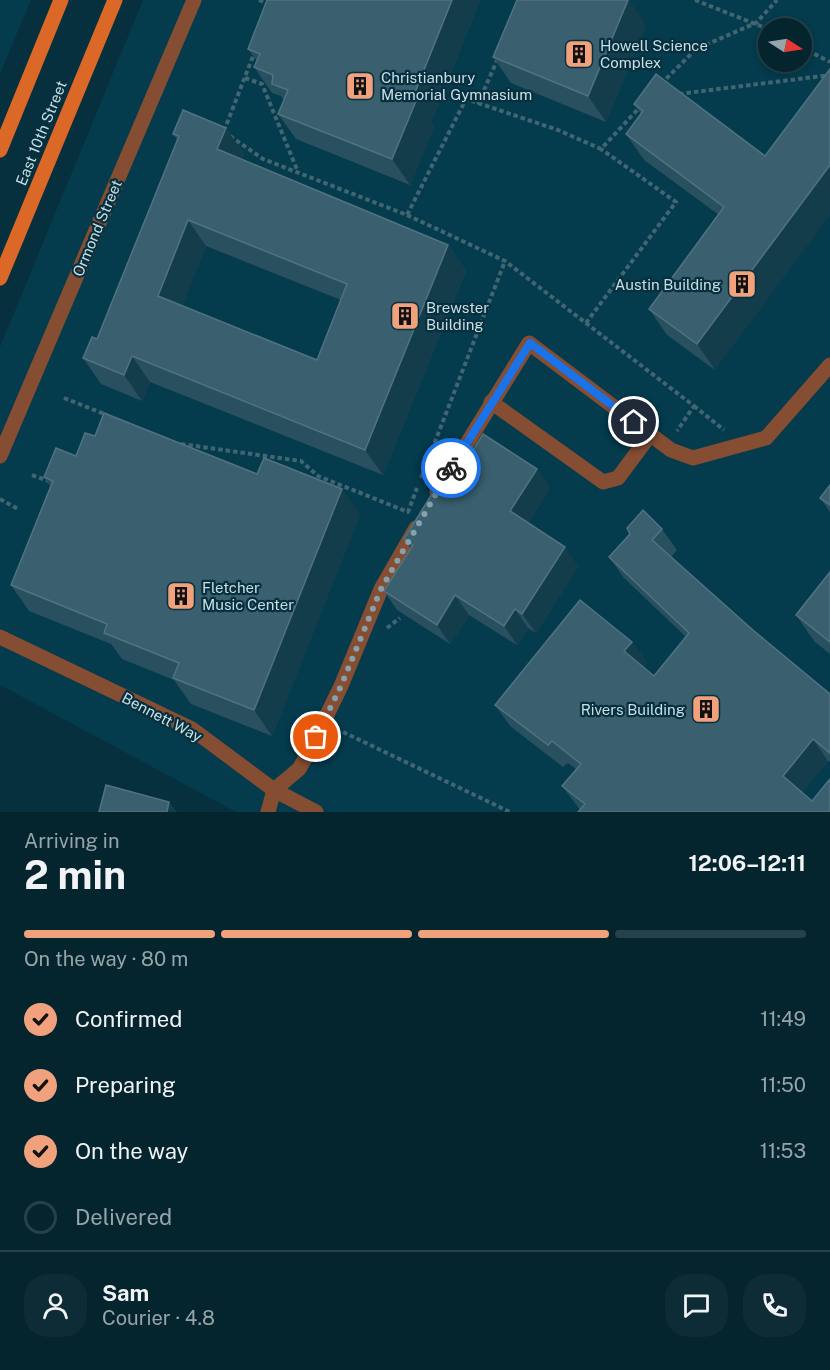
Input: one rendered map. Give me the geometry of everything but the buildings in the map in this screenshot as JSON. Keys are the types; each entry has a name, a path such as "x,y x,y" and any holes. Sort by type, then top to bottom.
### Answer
{"main road":[{"name":"East 10th Street","path":"0,150 61,0"},
{"name":"East 10th Street","path":"0,278 115,0"}],"street":[{"name":"Ormond Street","path":"0,456 194,0"},
{"path":"268,812 273,790 299,769 310,750 341,686 381,589 491,402 530,343 659,441 693,458 766,438 830,364"},
{"path":"491,402 603,482 618,478 659,441"},
{"name":"Bennett Way","path":"0,638 192,729 273,790 316,812"}],"path":[{"path":"259,0 272,3 268,15"},
{"path":"695,0 756,23"},
{"path":"656,90 696,49 756,23 777,0"},
{"path":"224,132 256,47"},
{"path":"478,104 501,52"},
{"path":"812,53 830,62"},
{"path":"670,95 830,75"},
{"path":"245,78 262,84 298,173"},
{"path":"601,149 647,98"},
{"path":"407,215 466,99 558,130 601,149 676,202 586,323"},
{"path":"214,128 224,132 263,159 407,215 505,261 728,433 722,435"},
{"path":"178,444 301,461 318,476 408,512 505,261"},
{"path":"64,398 116,419"},
{"path":"659,441 694,406"},
{"path":"32,475 58,485"},
{"path":"0,499 18,509"},
{"path":"343,732 510,812"}],"shaded area":[{"path":"0,0 31,0 0,74"},
{"path":"143,0 830,0 830,812 236,812 0,685 0,347"}],"way so far":[{"path":"316,737 341,686 381,589 451,468"}],"place":[{"name":"Howell Science Complex","path":"579,54"},
{"name":"Christianbury Memorial Gymnasium","path":"360,86"},
{"name":"Austin Building","path":"742,284"},
{"name":"Brewster Building","path":"405,316"},
{"name":"Fletcher Music Center","path":"181,596"},
{"name":"Rivers Building","path":"706,709"}],"route":[{"path":"451,468 470,434 530,343 634,422"}]}
